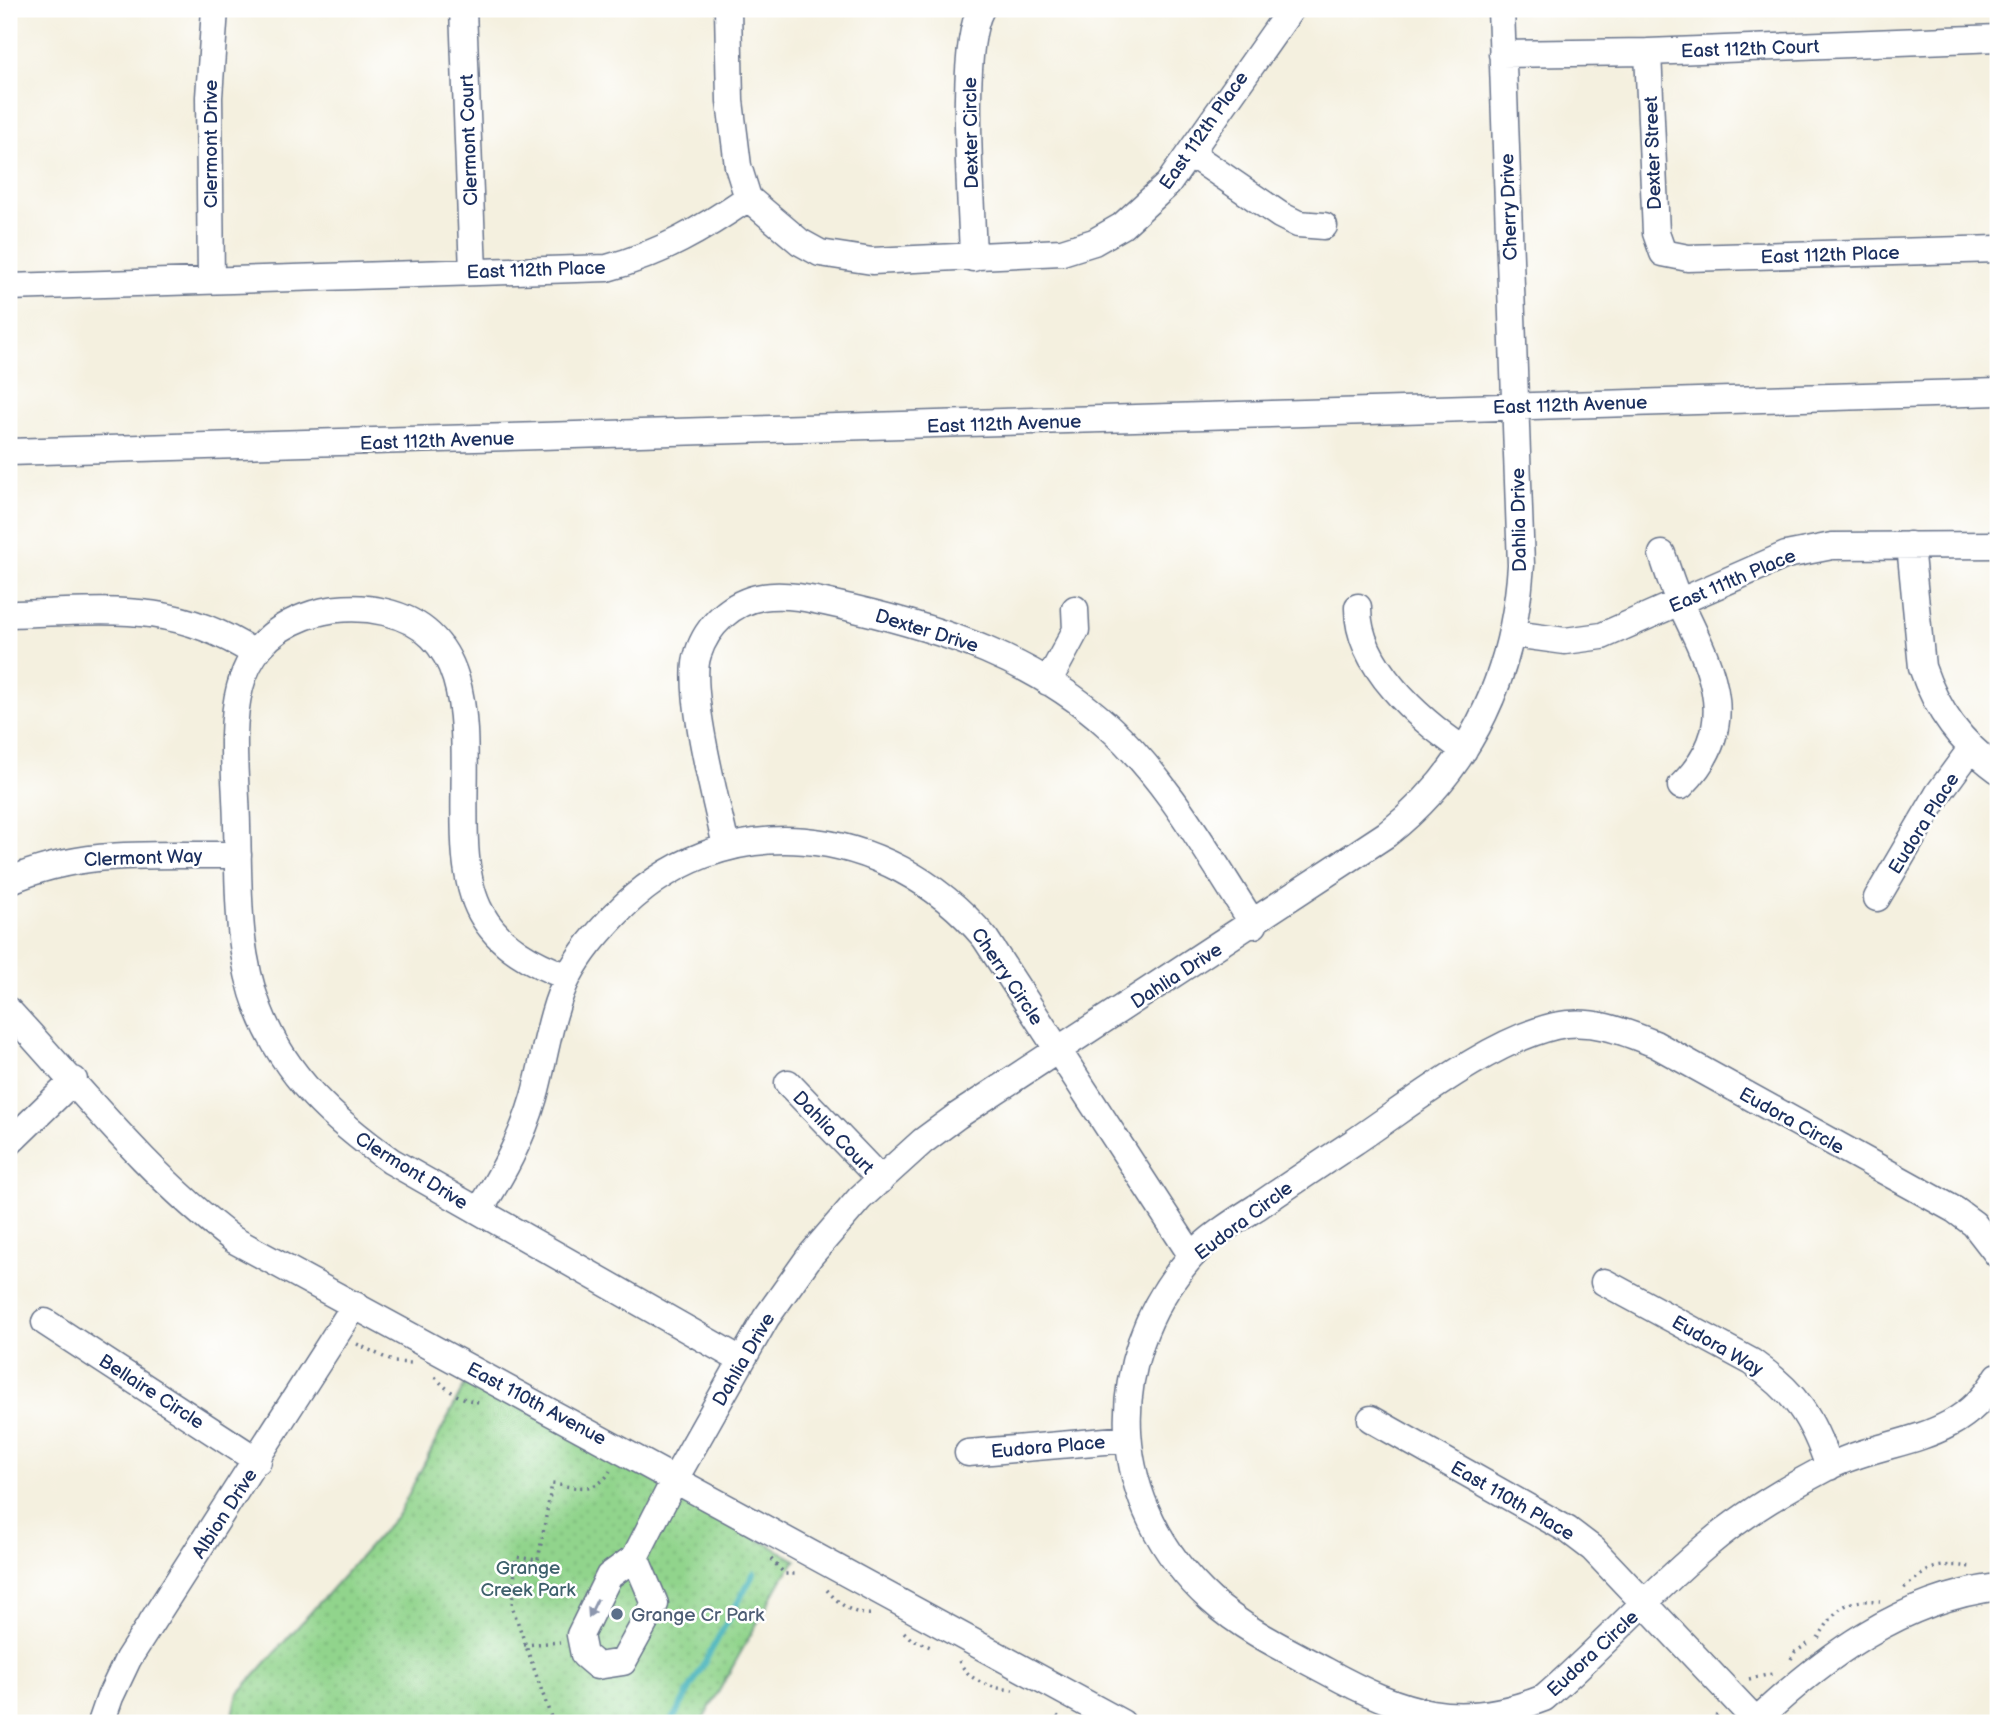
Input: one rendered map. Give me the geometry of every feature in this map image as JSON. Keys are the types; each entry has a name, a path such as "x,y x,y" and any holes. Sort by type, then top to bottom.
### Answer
{"street":[{"name":"Clermont Drive","path":"211,280 209,97 215,9"},
{"name":"Clermont Court","path":"463,9 473,272"},
{"path":"729,9 730,101 738,166 748,198"},
{"name":"Dexter Circle","path":"973,258 968,62 972,28 981,9"},
{"name":"East 112th Place","path":"9,287 607,268 642,258 676,243 748,198 780,227 820,253 872,261 1049,254 1094,242 1134,217 1168,184 1291,9"},
{"name":"Cherry Drive","path":"1501,9 1515,406"},
{"name":"East 112th Court","path":"1503,54 1648,52 1998,38"},
{"name":"Dexter Street","path":"1648,52 1656,233 1663,253"},
{"path":"1191,154 1280,215 1298,224 1324,226"},
{"name":"East 112th Place","path":"1663,253 1688,258 1998,249"},
{"name":"East 112th Avenue","path":"9,452 1998,392"},
{"name":"Dahlia Drive","path":"635,1557 676,1477 766,1318 810,1256 852,1207 923,1141 957,1116 1351,860 1410,816 1434,791 1464,750 1504,666 1513,634 1521,565 1515,406"},
{"path":"1910,545 1923,667 1939,707 1971,749 1998,770"},
{"name":"East 111th Place","path":"1513,634 1565,641 1602,636 1786,555 1808,549 1998,545"},
{"path":"1662,555 1679,601 1704,651 1718,706 1709,747 1681,786"},
{"name":"Dexter Drive","path":"726,846 695,670 708,632 728,612 760,597 790,597 927,626 991,650 1048,682 1108,725 1163,787 1254,925"},
{"path":"1359,607 1360,628 1370,650 1405,703 1429,726 1464,750"},
{"path":"9,614 97,612 167,615 208,626 254,653 268,637 291,622 316,612 343,608 387,612 403,618 428,636 449,664 460,694 464,731 466,859 469,880 481,913 511,948 538,965 568,977"},
{"path":"1048,682 1076,630 1075,609"},
{"name":"Clermont Drive","path":"254,653 236,697 239,921 246,967 259,1010 293,1073 345,1128 391,1161 741,1360"},
{"name":"Eudora Place","path":"1877,898 1938,794 1971,749"},
{"name":"Cherry Circle","path":"479,1212 520,1138 568,977 594,937 645,886 679,864 726,846 775,840 835,843 885,860 918,877 957,906 985,938 1192,1256"},
{"name":"Clermont Way","path":"9,881 32,870 81,858 238,855"},
{"name":"East 110th Avenue","path":"9,1011 147,1163 213,1224 264,1258 676,1477 1122,1723"},
{"name":"Eudora Circle","path":"1998,1255 1975,1224 1955,1210 1655,1044 1625,1032 1583,1023 1558,1026 1527,1035 1460,1071 1234,1222 1192,1256 1159,1301 1142,1338 1129,1388 1128,1439 1135,1478 1149,1518 1175,1562 1210,1600 1271,1641 1413,1716 1457,1721 1489,1719 1524,1710 1544,1698 1734,1524 1829,1467 1952,1424 1979,1404 1998,1376"},
{"path":"9,1143 74,1080"},
{"name":"Dahlia Court","path":"788,1083 881,1180"},
{"name":"Eudora Way","path":"1604,1282 1752,1362 1772,1376 1795,1396 1812,1422 1829,1467"},
{"name":"Albion Drive","path":"102,1723 110,1696 128,1659 258,1461 355,1306"},
{"name":"Bellaire Circle","path":"46,1321 258,1461"},
{"name":"East 110th Place","path":"1371,1419 1568,1530 1593,1549 1646,1602 1756,1723"},
{"name":"Eudora Place","path":"968,1453 1128,1439"},
{"path":"635,1557 655,1604 623,1662 597,1666 584,1655 580,1635 609,1576 635,1557"},
{"path":"1756,1723 1808,1672 1864,1635 1925,1606 1998,1587"}],"path":[{"path":"553,1723 512,1606 516,1557 538,1560 552,1484 588,1488 605,1479 610,1471"},
{"path":"524,1645 567,1641 580,1635"}],"green space":[{"name":"Grange Creek Park","path":"468,1378 796,1560 782,1579 701,1723 231,1723 238,1694 399,1513"}],"waterway":[{"path":"671,1723 754,1573"}],"place":[{"name":"Grange Cr Park","path":"617,1614"}]}
